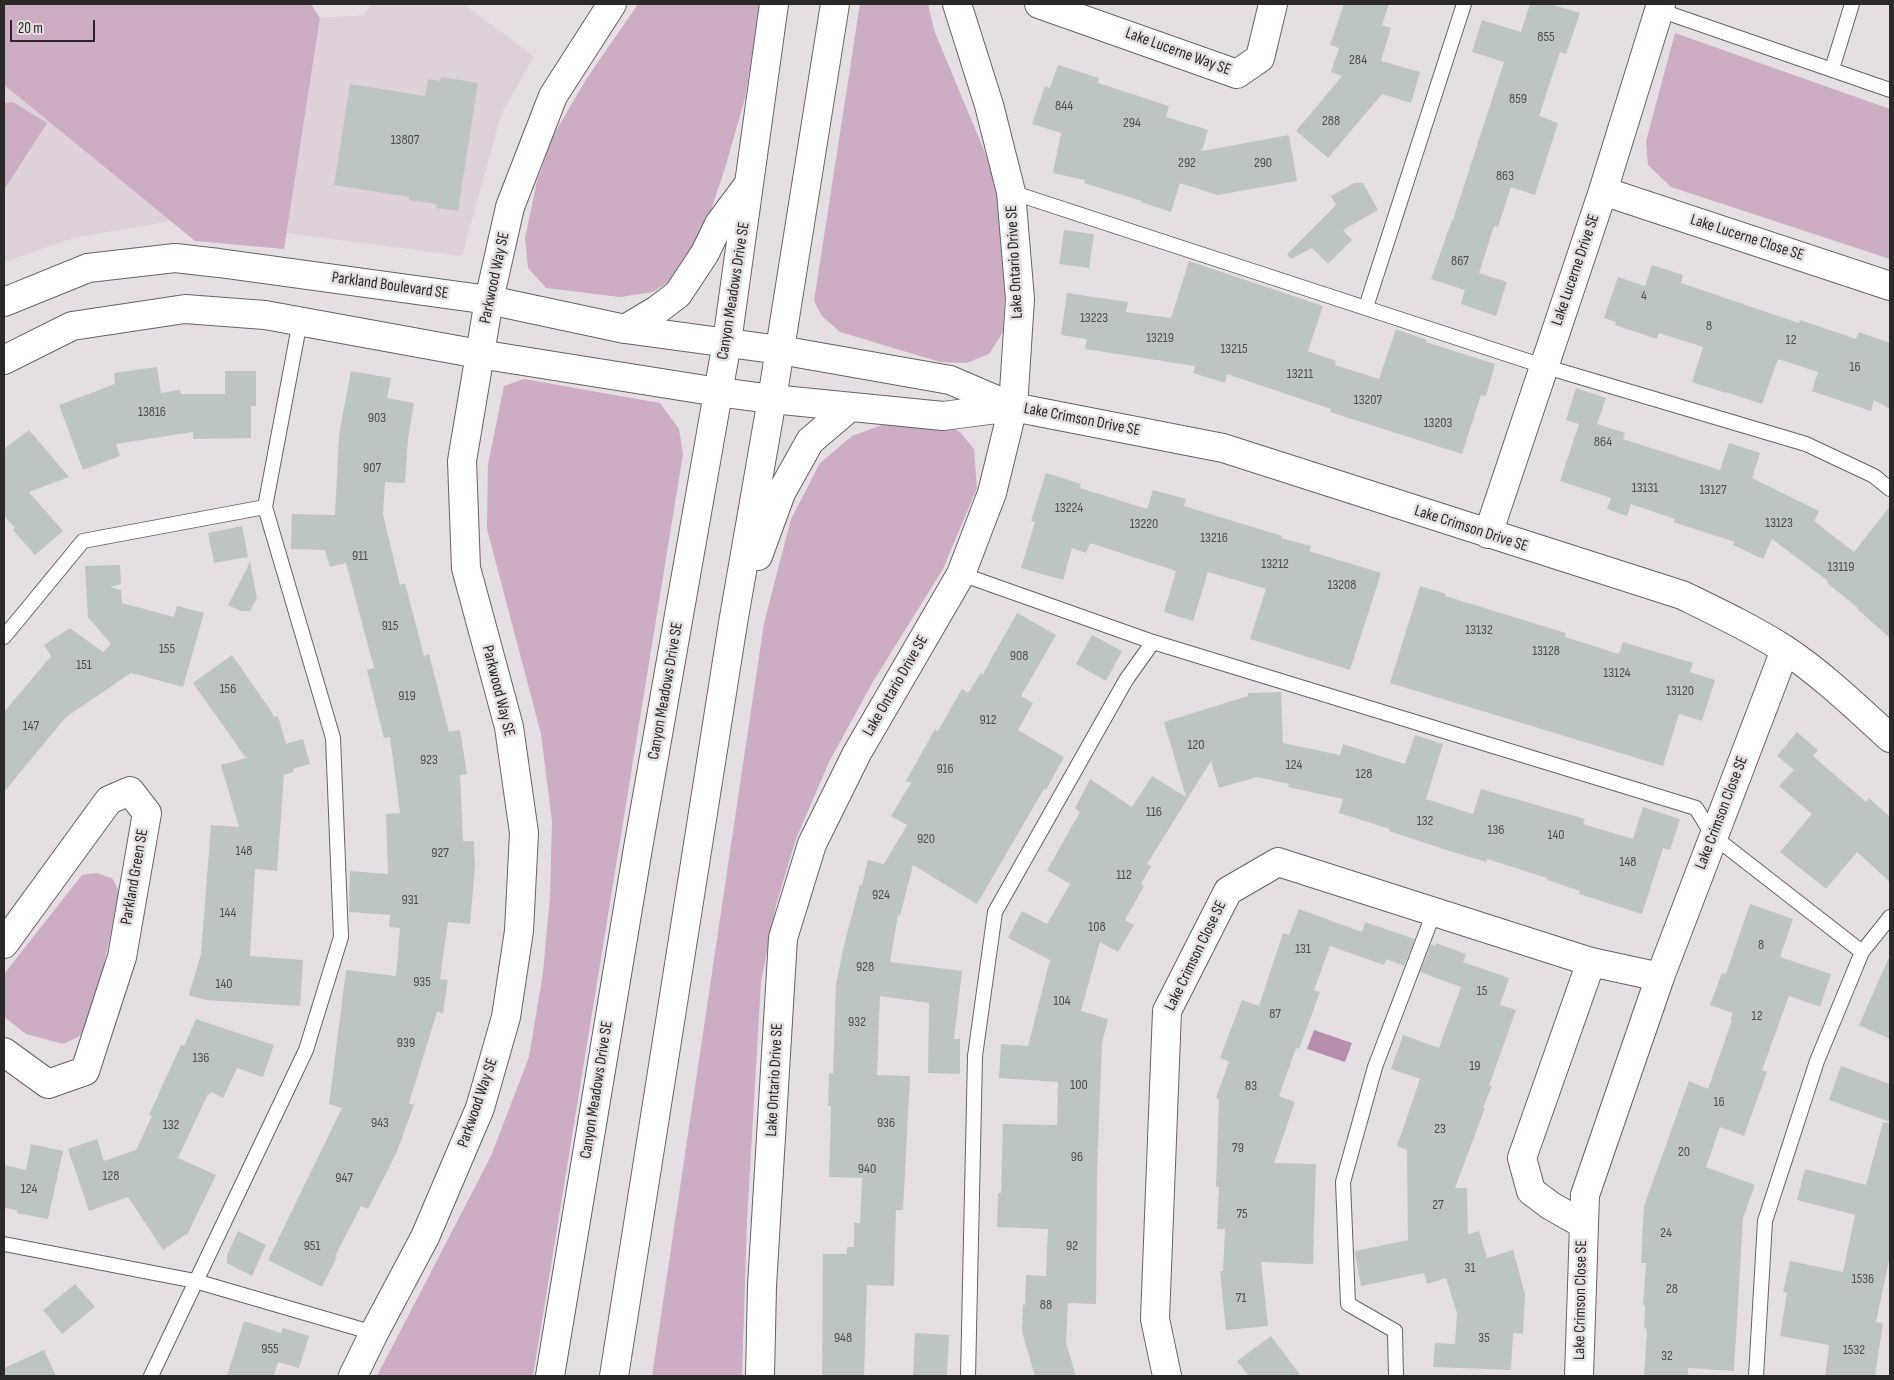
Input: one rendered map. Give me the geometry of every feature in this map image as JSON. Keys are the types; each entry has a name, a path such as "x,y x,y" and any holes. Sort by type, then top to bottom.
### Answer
{"street":[{"name":"Parkwood Way SE","path":"353,1376 425,1237 480,1108 506,1018 519,930 524,832 509,727 466,568 462,461 489,300 510,207 553,96 612,4"},
{"name":"Canyon Meadows Drive SE","path":"550,1376 640,838 727,342 774,4"},
{"path":"614,1376 733,623 772,399 835,4"},
{"name":"Lake Ontario Drive SE","path":"760,1376 762,1286 783,938 812,844 857,753 961,574 992,493 1013,407 1020,299 1012,192 989,105 957,4"},
{"name":"Lake Lucerne Way SE","path":"1039,4 1089,16 1237,74 1260,58 1273,4"},
{"name":"Lake Lucerne Drive SE","path":"1488,534 1603,191 1660,7"},
{"path":"625,329 657,310 678,294 705,253 719,224 750,182"},
{"name":"Lake Lucerne Close SE","path":"1603,191 1890,286"},
{"name":"Parkland Boulevard SE","path":"4,302 88,268 175,258 489,300 625,329 780,350"},
{"path":"7,351 72,326 186,309 265,315 479,354 772,399"},
{"name":"Lake Crimson Drive SE","path":"780,350 950,380 1013,407 1223,448 1682,595 1746,626 1785,650 1824,679 1890,738"},
{"name":"Lake Crimson Drive SE","path":"772,399 943,416 1013,407"},
{"path":"733,623 781,493 810,442 850,407"},
{"name":"Lake Crimson Close SE","path":"1579,1376 1585,1195 1660,977 1785,650"},
{"name":"Parkland Green SE","path":"4,944 109,800 130,791 146,813 122,957 84,1072 48,1084 4,1052"},
{"name":"Lake Crimson Close SE","path":"1167,1376 1155,1320 1167,1011 1228,891 1278,862 1592,962 1660,977"},
{"name":"Lake Crimson Close SE","path":"1583,1224 1551,1206 1531,1191 1522,1158 1592,962"}],"lane":[{"path":"1366,307 1464,4"},
{"path":"1832,69 1852,4"},
{"path":"1660,7 1890,90"},
{"path":"1012,192 1543,366 1806,444 1874,476 1890,489"},
{"path":"151,1376 306,1050 341,937 333,738 265,507 300,321"},
{"path":"4,637 83,541 265,507"},
{"path":"961,574 1153,642 1696,808 1713,836 1862,952"},
{"path":"968,1376 975,1056 995,912 1126,680 1153,642"},
{"path":"1396,1376 1395,1331 1348,1304 1344,1182 1375,1067 1434,912"},
{"path":"1756,1376 1766,1221 1817,1061 1862,952 1890,917"},
{"path":"4,1244 195,1282 374,1333"}],"shaded area":[{"path":"4,4 311,4 320,18 284,249 195,241 4,85"},
{"path":"371,4 463,4 534,56 501,115 462,256 286,233 320,18 364,15"},
{"path":"638,4 761,4 745,98 726,165 707,222 677,276 653,292 620,297 546,288 528,268 525,238 537,181 554,134 587,78"},
{"path":"860,4 928,4 934,30 998,184 1005,295 1003,332 989,354 966,363 940,362 840,332 822,316 814,301"},
{"path":"1675,33 1890,109 1890,259 1671,187 1648,165 1646,141"},
{"path":"4,85 170,221 74,238 4,262"},
{"path":"13,102 47,123 4,190 4,103"},
{"path":"524,379 660,403 679,429 683,454 533,1376 377,1376 491,1156 529,1057 543,973 550,896 552,822 541,734 487,529 488,464 504,386"},
{"path":"893,421 942,423 960,432 974,449 977,488 943,569 874,680 829,762 796,839 776,905 761,982 747,1221 742,1376 652,1376 764,623 791,519 820,463 852,436"},
{"path":"96,873 112,878 120,893 90,1026 78,1037 63,1044 26,1034 4,1017 4,974 82,875"},
{"path":"1314,1030 1352,1043 1345,1062 1307,1049"}],"building":[{"path":"1344,4 1389,4 1382,25 1391,28 1381,61 1420,72 1411,103 1382,94 1328,158 1296,131 1342,76 1331,72 1339,48 1330,45"},
{"path":"1530,4 1550,4 1580,13 1566,54 1560,52 1539,116 1558,123 1535,195 1511,187 1498,227 1494,226 1479,273 1507,282 1496,316 1461,304 1465,290 1431,279 1453,220 1504,62 1472,52 1482,20 1521,32"},
{"path":"1058,65 1099,78 1098,83 1169,106 1166,117 1208,130 1202,151 1289,135 1297,181 1217,195 1180,183 1171,212 1084,183 1085,180 1053,173 1061,133 1032,124 1045,86 1050,88"},
{"path":"441,77 478,83 458,211 436,208 437,204 409,200 409,197 334,185 350,84 425,96 428,79 440,81"},
{"path":"1354,183 1363,183 1378,210 1343,230 1352,240 1328,264 1312,248 1291,259 1287,254 1336,205 1331,196"},
{"path":"1064,230 1094,234 1089,268 1059,264"},
{"path":"1189,261 1323,306 1308,351 1336,361 1335,365 1379,379 1396,329 1427,340 1426,342 1495,364 1486,396 1481,395 1462,454 1330,412 1331,409 1227,374 1225,383 1193,373 1195,366 1085,349 1087,339 1061,335 1067,293 1128,302 1126,312 1171,318"},
{"path":"1652,265 1683,275 1681,283 1799,323 1800,320 1856,339 1859,332 1890,343 1890,409 1874,400 1871,411 1812,391 1818,372 1778,359 1762,404 1692,382 1703,347 1659,333 1657,339 1615,325 1616,322 1604,318 1618,277 1645,286"},
{"path":"157,367 161,393 180,390 181,394 225,394 225,371 256,371 256,406 251,406 251,438 193,439 193,432 116,444 120,456 83,470 59,405 115,384 114,373"},
{"path":"351,371 391,378 387,398 414,403 408,439 405,483 385,482 383,515 400,585 405,583 424,656 429,654 449,732 460,730 467,774 460,775 463,841 474,841 475,867 470,924 448,922 440,979 448,980 443,1013 437,1012 409,1103 414,1105 396,1154 368,1209 361,1206 335,1256 337,1257 322,1287 268,1260 342,1108 329,1104 346,970 396,976 400,928 389,927 390,915 349,912 350,871 388,874 386,814 400,813 390,737 384,738 367,670 374,668 346,563 330,567 325,550 291,549 292,514 335,515 339,435"},
{"path":"1576,388 1606,398 1597,424 1625,433 1623,439 1720,470 1729,443 1760,453 1752,478 1819,511 1814,521 1854,552 1890,506 1890,638 1858,608 1827,583 1828,581 1772,539 1763,559 1733,545 1735,542 1673,522 1675,519 1631,504 1627,516 1607,509 1611,498 1560,481 1579,424 1566,420"},
{"path":"29,430 69,477 29,492 63,531 35,555 13,530 15,528 4,516 4,449"},
{"path":"1046,473 1081,484 1080,488 1147,509 1153,490 1186,499 1184,506 1282,536 1281,538 1311,546 1309,551 1381,573 1350,670 1250,639 1266,589 1208,572 1193,621 1164,612 1176,571 1090,543 1086,553 1072,548 1063,580 1021,568 1035,522 1031,521"},
{"path":"242,526 248,557 214,563 208,533"},
{"path":"250,562 257,598 250,611 241,611 228,605"},
{"path":"120,565 121,584 110,587 121,590 122,603 174,617 177,606 204,613 183,687 131,673 66,717 4,792 4,712 51,656 44,645 70,628 103,652 111,644 88,617 85,566"},
{"path":"1420,586 1446,594 1445,596 1566,633 1565,637 1619,654 1623,642 1693,663 1690,672 1715,680 1702,721 1679,714 1663,766 1390,683"},
{"path":"1017,613 1056,635 1021,696 1033,703 1018,730 1064,757 977,904 913,865 900,916 898,915 890,962 962,971 954,1039 960,1039 960,1074 928,1073 929,1003 880,996 877,1075 910,1076 903,1210 896,1210 894,1286 867,1285 864,1376 822,1376 823,1254 847,1254 847,1247 854,1247 854,1223 860,1223 862,1178 829,1177 831,1106 828,1106 829,1073 833,1074 836,984 845,941 868,860 884,864 907,825 891,816 911,783 906,781 935,729 938,731 962,689 968,693 981,673 983,674"},
{"path":"1092,635 1122,651 1106,681 1076,664"},
{"path":"232,655 274,717 278,716 286,744 303,739 310,764 293,769 294,772 284,775 277,871 255,869 250,956 303,960 300,1006 206,1000 189,995 201,954 211,825 239,827 221,765 246,758 193,683"},
{"path":"1281,692 1283,743 1340,755 1343,744 1405,764 1415,735 1443,744 1426,799 1473,814 1481,789 1585,819 1583,824 1633,839 1643,807 1680,819 1670,850 1663,848 1642,914 1579,894 1580,891 1547,880 1547,878 1487,859 1486,862 1456,853 1339,813 1343,799 1288,787 1289,784 1257,777 1219,788 1211,761 1147,864 1151,866 1141,884 1144,886 1125,920 1134,925 1118,952 1100,942 1081,1011 1108,1019 1102,1043 1097,1171 1096,1304 1068,1303 1066,1343 1076,1376 1035,1376 1022,1332 1023,1305 1025,1305 1026,1275 1046,1276 1048,1229 997,1227 998,1193 1001,1193 1003,1124 1057,1125 1058,1082 999,1078 1001,1044 1028,1046 1050,960 1008,938 1022,911 1047,924 1070,884 1047,870 1080,812 1075,808 1090,779 1132,807 1152,776 1186,797 1164,722 1248,696 1248,693"},
{"path":"1797,732 1818,750 1813,756 1866,802 1869,798 1890,817 1890,882 1857,852 1826,889 1780,852 1812,814 1779,786 1794,770 1777,756"},
{"path":"1750,904 1793,919 1780,957 1831,974 1820,1007 1789,996 1762,1070 1767,1072 1744,1136 1720,1127 1706,1167 1755,1185 1743,1218 1734,1371 1688,1368 1688,1376 1644,1376 1647,1329 1644,1328 1645,1305 1643,1305 1646,1263 1641,1263 1644,1206 1689,1081 1708,1089 1733,1013 1710,1005 1722,973 1726,974"},
{"path":"1299,909 1362,932 1365,922 1415,939 1404,966 1386,959 1384,965 1330,946 1314,990 1320,992 1299,1049 1296,1048 1279,1096 1295,1102 1274,1163 1316,1164 1313,1264 1261,1262 1268,1326 1226,1330 1220,1271 1223,1271 1225,1229 1217,1229 1219,1187 1216,1187 1219,1099 1216,1098 1229,1062 1220,1058 1242,1000 1259,1006 1283,933 1289,935"},
{"path":"1436,943 1466,954 1463,962 1509,978 1500,1005 1516,1010 1489,1086 1492,1086 1483,1107 1485,1108 1455,1188 1467,1188 1468,1234 1479,1231 1487,1258 1513,1250 1525,1294 1523,1334 1513,1333 1511,1370 1433,1367 1435,1343 1455,1344 1457,1313 1446,1278 1427,1284 1424,1273 1361,1286 1355,1254 1355,1251 1408,1240 1407,1150 1397,1146 1420,1079 1391,1069 1403,1035 1439,1048 1461,987 1420,972 1431,944 1435,946"},
{"path":"1890,955 1890,1039 1859,1025"},
{"path":"196,1019 274,1045 263,1077 237,1068 223,1098 211,1092 210,1095 208,1094 178,1158 216,1175 188,1233 163,1250 128,1197 89,1211 68,1149 97,1139 104,1161 136,1150 152,1116 149,1115 181,1045 184,1046"},
{"path":"1841,1066 1890,1084 1890,1122 1829,1100"},
{"path":"1883,1122 1890,1123 1890,1256 1876,1322 1883,1323 1875,1376 1825,1376 1829,1345 1780,1336 1787,1293 1783,1292 1790,1261 1843,1272 1855,1215 1797,1200 1805,1169 1866,1185"},
{"path":"31,1144 63,1151 48,1219 17,1213 17,1210 4,1208 4,1165 26,1170"},
{"path":"238,1231 266,1245 252,1276 227,1263 227,1255"},
{"path":"75,1284 95,1307 62,1334 43,1310"},
{"path":"244,1321 281,1333 283,1328 309,1336 299,1368 278,1362 274,1376 227,1376"},
{"path":"915,1333 949,1335 947,1376 913,1376"},
{"path":"1271,1336 1301,1376 1249,1376 1237,1361"},
{"path":"44,1350 56,1376 4,1376 4,1368"}]}
